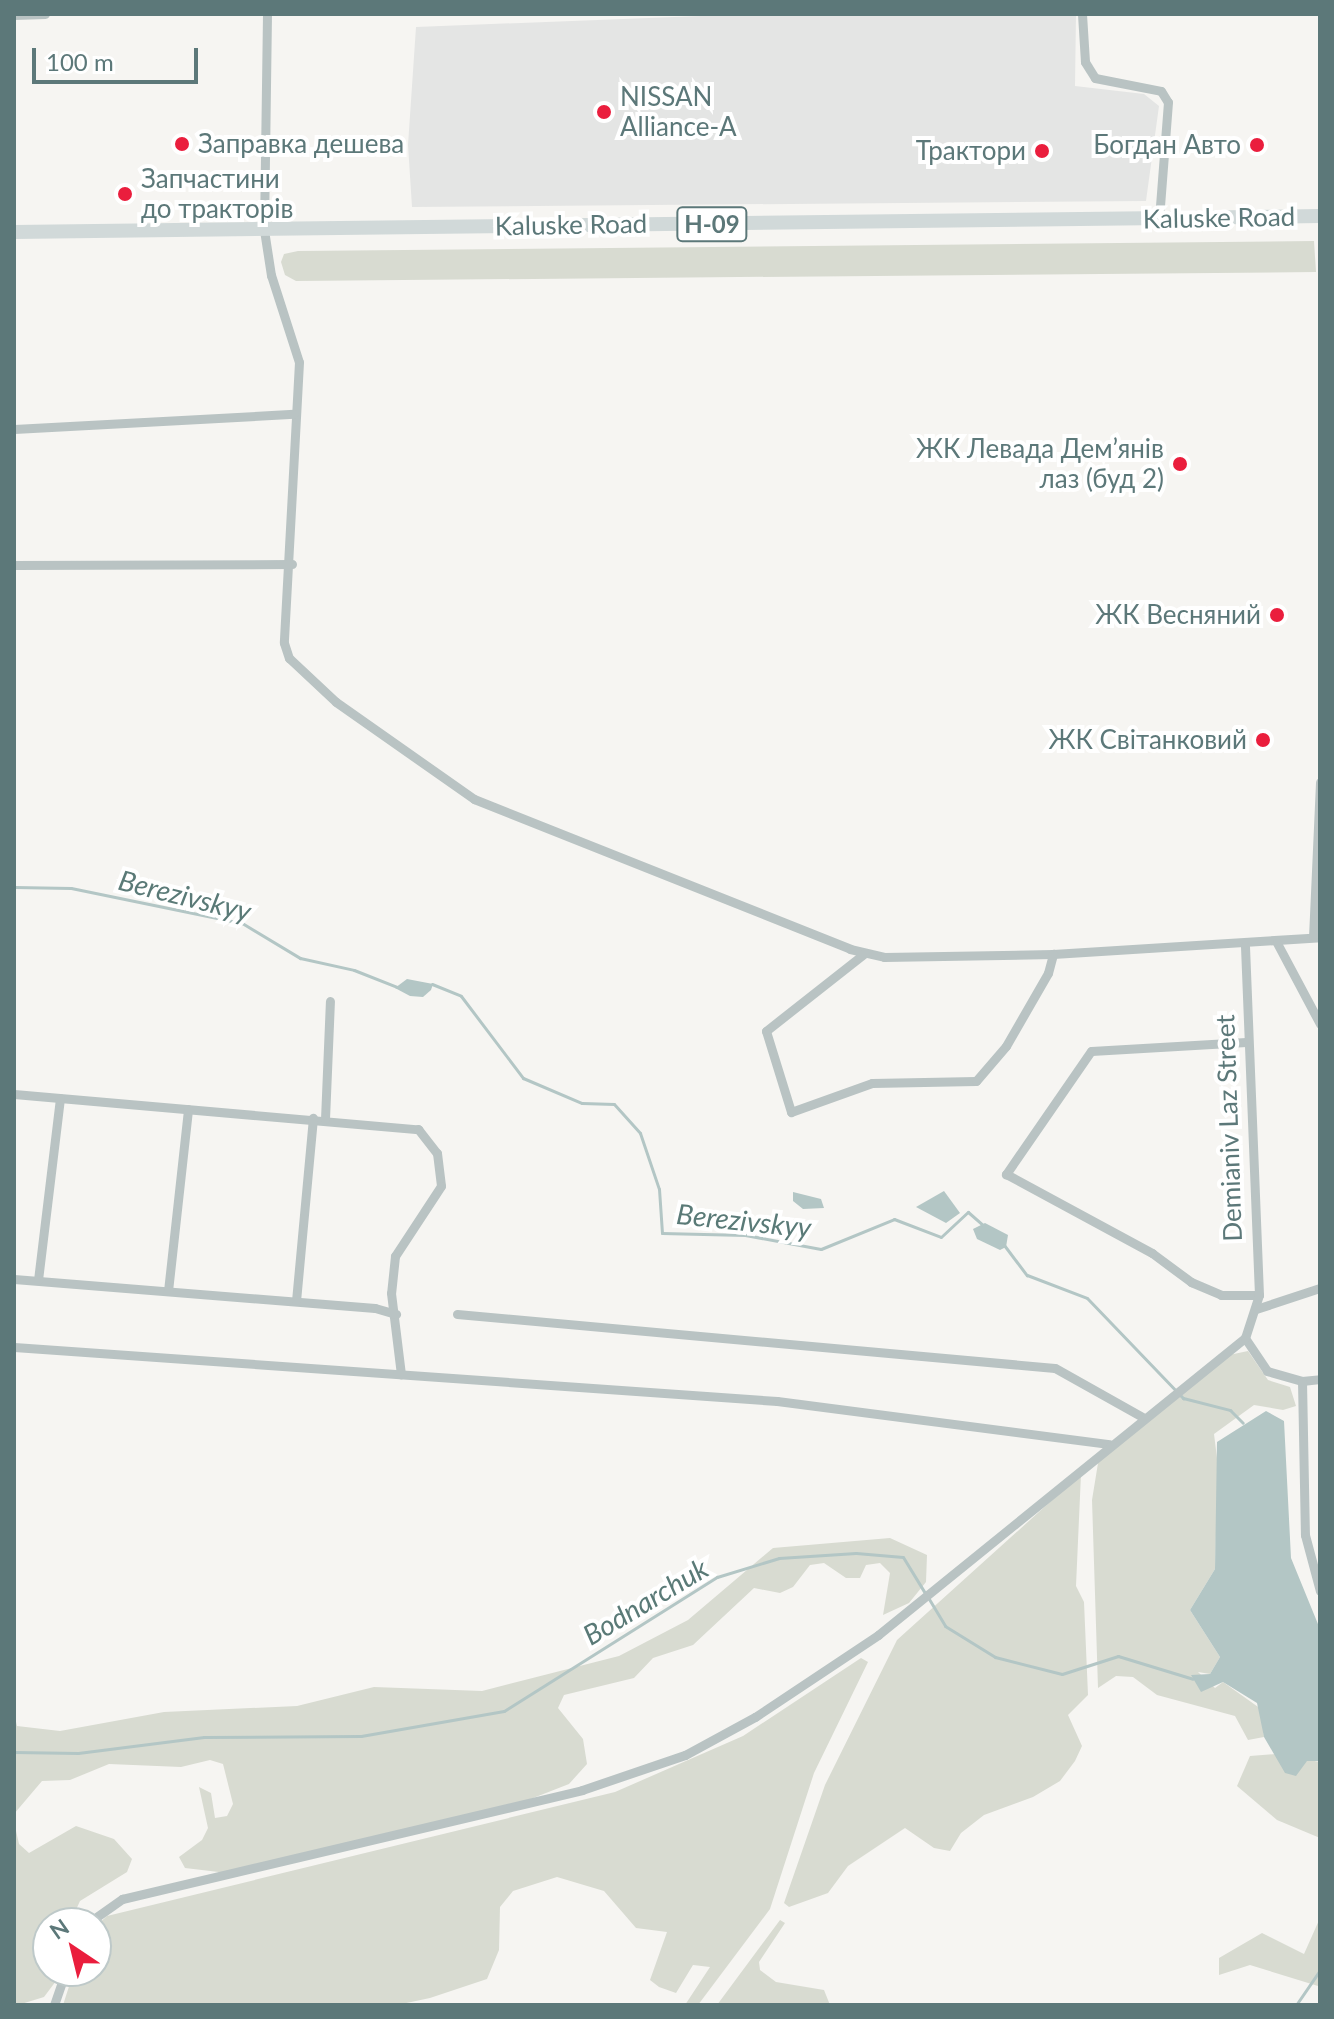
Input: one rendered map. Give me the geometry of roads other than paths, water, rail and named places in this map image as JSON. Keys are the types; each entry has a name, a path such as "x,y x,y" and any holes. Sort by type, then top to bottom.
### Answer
{"main road":[{"name":"Kaluske Road","path":"14,232 1320,216"}],"street":[{"path":"14,15 45,14"},
{"path":"267,14 264,230 271,275 299,362 294,414 292,564 284,643 289,658 336,702 474,799 865,953 884,957 1245,946 1316,937 1320,782"},
{"path":"1082,14 1085,62 1095,78 1161,91 1168,102 1159,220"},
{"path":"14,429 294,414"},
{"path":"14,565 292,564"},
{"path":"1277,943 1320,1024"},
{"name":"Demianiv Laz Street","path":"1245,946 1246,1042 1259,1295 1245,1338"},
{"path":"865,953 766,1031 791,1112 872,1083 976,1081 1006,1046 1048,973 1053,954"},
{"path":"325,1119 330,1001"},
{"path":"1246,1042 1091,1051 1006,1174 1152,1253 1191,1282 1221,1295 1259,1295"},
{"path":"14,1094 405,1125 431,1140 437,1153 441,1186 395,1256 391,1293 401,1374"},
{"path":"38,1280 60,1098"},
{"path":"168,1291 188,1109"},
{"path":"296,1301 313,1118"},
{"path":"14,1279 296,1301 396,1314"},
{"path":"1256,1309 1320,1288"},
{"path":"457,1314 1055,1368 1144,1418"},
{"path":"111,1907 122,1899 640,1774 755,1717 922,1601 1109,1444 1245,1338 1267,1371 1302,1381 1320,1379"},
{"path":"14,1347 777,1401 1109,1444"},
{"path":"1302,1381 1305,1535 1320,1591"},
{"path":"42,2005 54,2003"}],"waterway":[{"name":"Berezivskyy","path":"14,887 71,888 242,923 300,958 354,970 397,987"},
{"name":"Berezivskyy","path":"432,984 461,996 523,1078 582,1103 614,1104 640,1133 659,1189 662,1233 745,1235 821,1249 894,1219 941,1237 968,1212 984,1226"},
{"name":"Berezivskyy","path":"1004,1245 1027,1275 1087,1298 1183,1398 1230,1410 1243,1423"},
{"name":"Bodnarchuk","path":"14,1752 78,1753 204,1737 361,1736 504,1711 717,1577 779,1558 856,1553 903,1557 925,1593"},
{"name":"Bodnarchuk","path":"929,1599 945,1626 995,1657 1062,1674 1118,1656 1193,1679"},
{"path":"1296,2005 1320,1970"}],"place":[{"name":"NISSAN Alliance-A","path":"604,112"},
{"name":"Заправка дешева","path":"182,144"},
{"name":"Богдан Авто","path":"1257,145"},
{"name":"Трактори","path":"1042,151"},
{"name":"Запчастини до тракторів","path":"125,194"},
{"name":"ЖК Левада Дем’янів лаз (буд 2)","path":"1180,464"},
{"name":"ЖК Весняний","path":"1277,615"},
{"name":"ЖК Світанковий","path":"1263,740"}]}
